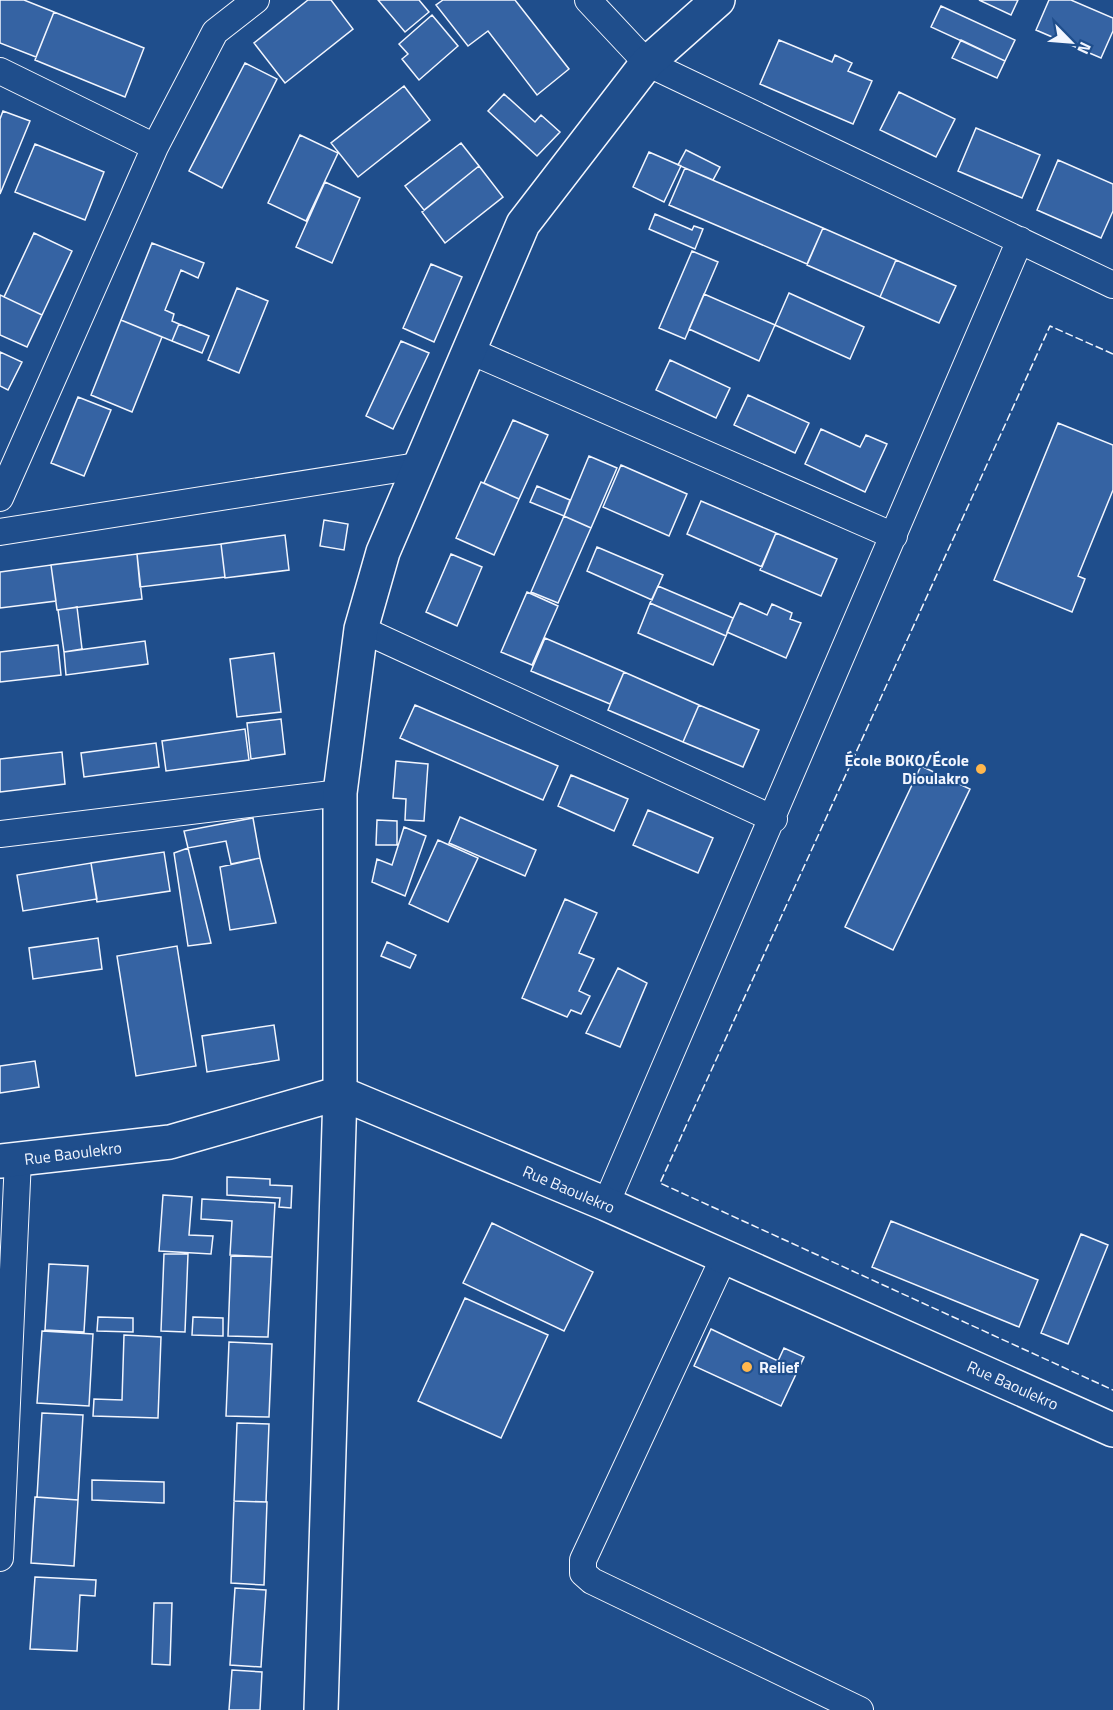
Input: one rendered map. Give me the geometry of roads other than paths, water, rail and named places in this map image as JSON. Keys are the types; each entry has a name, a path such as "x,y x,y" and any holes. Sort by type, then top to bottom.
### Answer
{"street":[{"path":"0,498 155,147 215,32 256,0"},
{"path":"588,0 647,63 1113,285"},
{"path":"321,1710 340,1093 340,793 361,629 383,552 417,466 523,224 647,63 718,0"},
{"path":"0,71 155,147"},
{"path":"606,1204 774,819 1020,240"},
{"path":"468,350 894,536"},
{"path":"0,532 417,466"},
{"path":"361,629 774,819"},
{"path":"0,834 340,793"},
{"name":"Rue Baoulekro","path":"9,1160 170,1142 340,1093 606,1204 1113,1430"},
{"path":"0,1558 9,1160"},
{"path":"724,1257 583,1560 584,1573 592,1581 855,1709"}],"place":[{"name":"École BOKO/École Dioulakro","path":"981,769"},
{"name":"Relief","path":"747,1367"}]}
